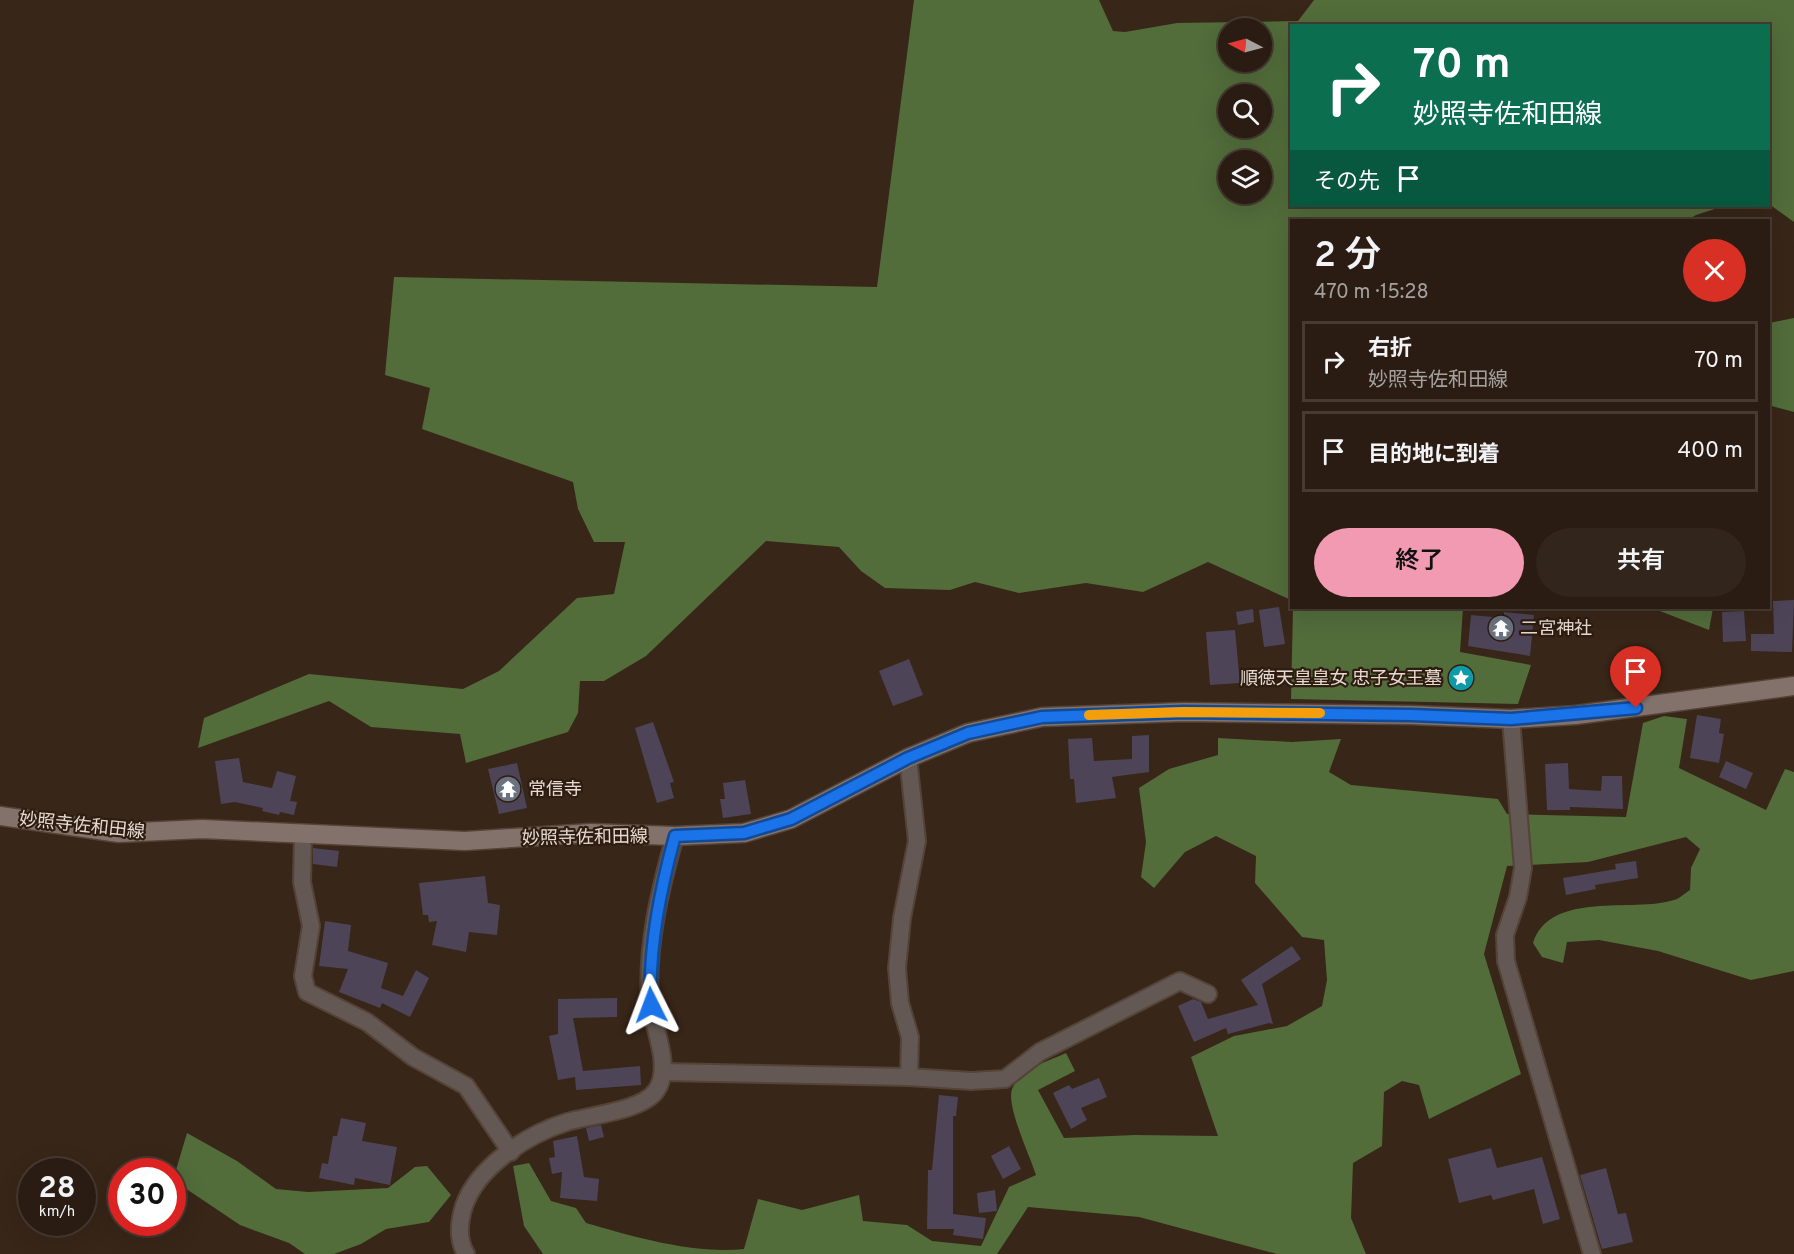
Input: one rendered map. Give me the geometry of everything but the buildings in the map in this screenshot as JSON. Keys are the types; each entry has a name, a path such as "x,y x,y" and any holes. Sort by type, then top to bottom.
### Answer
{"main road":[{"name":"妙照寺佐和田線","path":"0,816 119,833 202,830 465,841 591,833 675,836 744,833 791,819 908,758 968,733 1042,717 1184,712 1411,715 1511,719 1576,715 1794,686"}],"street":[{"path":"1511,719 1523,868 1518,897 1505,935 1506,961 1592,1254"},
{"path":"908,758 917,841 902,918 897,968 900,1003 910,1037 909,1077"},
{"path":"303,834 302,882 311,926 303,976 307,992 367,1022 412,1057 466,1086 511,1152"},
{"path":"466,1254 459,1230 469,1193 483,1174 511,1152 565,1122 641,1104 656,1091 663,1072 651,1005 649,969 664,873 675,836"},
{"path":"663,1072 909,1077 971,1081 1005,1079 1040,1052 1180,981 1208,994"}],"green space":[{"path":"914,0 1099,0 1113,31 1125,32 1177,23 1218,22 1218,72 1272,72 1272,21 1298,21 1314,0 1794,0 1794,222 1770,205 1770,24 1290,24 1290,207 1721,207 1690,219 1290,219 1290,472 1288,475 1290,475 1290,600 1208,562 1143,592 1086,583 1019,593 975,582 950,590 885,588 861,571 839,547 766,541 646,656 604,681 580,681 578,713 568,732 466,763 460,734 371,727 329,701 198,748 204,718 309,674 463,689 499,671 577,598 614,594 625,542 594,542 578,509 573,482 422,429 430,388 385,375 394,277 877,287"},
{"path":"1794,318 1794,412 1770,406 1770,323"},
{"path":"1293,609 1463,609 1460,652 1531,665 1518,704 1291,699"},
{"path":"1655,609 1713,609 1709,630"},
{"path":"1664,716 1687,719 1679,768 1766,810 1785,769 1794,772 1794,971 1751,980 1658,951 1599,940 1567,942 1563,963 1542,957 1533,943 1542,926 1556,916 1594,906 1657,903 1676,899 1690,890 1691,868 1700,849 1686,837 1588,862 1507,866 1484,954 1521,1074 1429,1119 1419,1085 1402,1081 1384,1092 1382,1146 1353,1163 1351,1218 1366,1254 1277,1254 1139,1217 1028,1207 997,1254 543,1254 524,1226 513,1166 529,1163 551,1201 576,1208 586,1223 684,1247 744,1249 758,1199 802,1210 859,1195 863,1221 907,1225 932,1241 981,1246 1009,1187 1036,1175 1015,1119 1011,1097 1016,1082 1028,1071 1066,1053 1075,1071 1038,1090 1064,1138 1135,1135 1218,1136 1191,1057 1234,1036 1287,1026 1322,1006 1327,980 1324,940 1302,937 1255,883 1256,856 1216,836 1185,852 1154,888 1141,877 1146,842 1139,788 1169,769 1218,755 1218,738 1292,742 1341,739 1329,772 1351,785 1498,799 1507,814 1626,817 1643,723"},
{"path":"187,1133 237,1161 276,1189 308,1192 388,1188 415,1167 427,1166 451,1195 429,1222 386,1229 361,1244 334,1254 305,1254 289,1243 240,1225 186,1189 186,1158 180,1158"}],"slow traffic":[{"path":"1089,715 1184,712 1320,713"}],"place":[{"name":"二宮神社","path":"1501,628"},
{"name":"順徳天皇皇女 忠子女王墓","path":"1461,678"},
{"name":"常信寺","path":"508,789"}],"route":[{"path":"651,1005 649,969 664,873 675,836 744,833 791,819 908,758 968,733 1042,717 1184,712 1411,715 1511,719 1636,708"}]}
